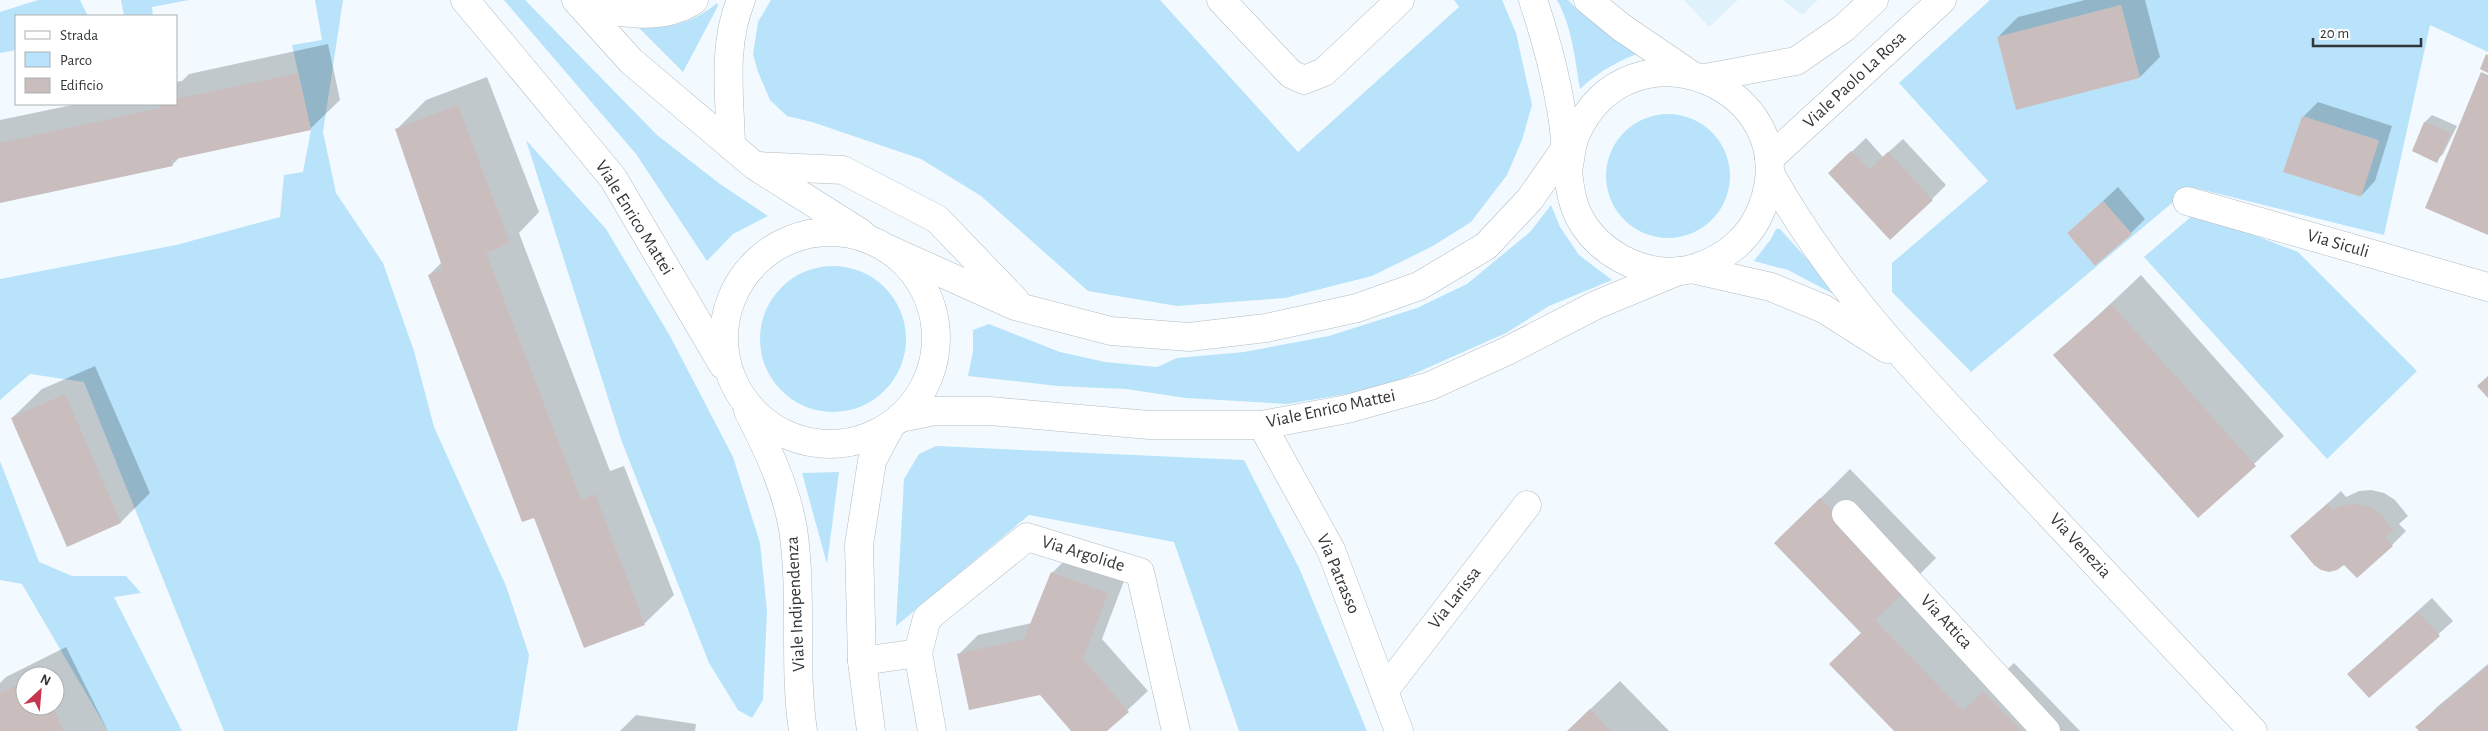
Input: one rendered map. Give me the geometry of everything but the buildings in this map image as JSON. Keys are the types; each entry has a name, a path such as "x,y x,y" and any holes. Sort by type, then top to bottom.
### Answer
{"street":[{"name":"Viale Enrico Mattei","path":"465,0 613,178 736,387"},
{"path":"578,2 623,14 657,14 694,0"},
{"path":"731,146 729,46 735,15 741,0"},
{"path":"1221,0 1290,74 1304,80 1324,72 1400,0"},
{"path":"1534,0 1552,63 1570,151 1574,203 1589,232 1614,255 1644,269 1685,270 1771,287 1824,309 1907,362"},
{"path":"1588,0 1621,27 1697,76 1729,91 1748,110 1761,133 1769,166 1793,216 1822,258 1907,362"},
{"path":"578,2 631,61 755,166 880,244 1023,308 1111,332 1189,336 1266,328 1357,308 1419,286 1486,246 1530,200 1570,151 1594,105 1621,83 1654,72 1697,76 1796,61 1844,28 1874,0"},
{"name":"Viale Paolo La Rosa","path":"1769,166 1942,0"},
{"path":"755,166 843,170 937,219 1023,308"},
{"name":"Viale Enrico Mattei","path":"896,422 936,411 990,411 1149,425 1262,425 1347,410 1430,386 1507,351 1596,305 1685,270 1713,262 1732,250 1747,234 1759,216 1767,195 1769,166"},
{"name":"Via Siculi","path":"2187,201 2488,286"},
{"path":"871,731 862,661 859,545 872,461 896,422 924,388 936,350 933,310 916,275 880,244 832,231 791,238 756,261 732,295 723,336 736,387 764,421 793,438 827,444 861,440 896,422"},
{"name":"Via Venezia","path":"1907,362 2253,731"},
{"name":"Viale Indipendenza","path":"736,387 773,460 793,528 798,599 801,719"},
{"name":"Via Patrasso","path":"1262,425 1331,550 1399,731"},
{"name":"Via Larissa","path":"1384,691 1527,505"},
{"name":"Via Attica","path":"1846,514 2046,731"},
{"name":"Via Argolide","path":"932,731 918,653 927,618 1027,537 1140,572 1176,731"},
{"path":"862,661 918,653"},
{"path":"786,731 801,719"}],"shaded area":[{"path":"1684,0 1738,0 1709,27"},
{"path":"1783,0 1818,0 1802,15"}],"green space":[{"path":"38,0 80,0 88,15 15,15 15,50 0,53 0,12"},
{"path":"121,0 189,0 152,7 153,15 124,15"},
{"path":"315,0 343,0 323,132 336,193 383,263 414,351 434,427 506,586 529,655 517,731 224,731 84,382 30,374 0,400 0,279 176,245 280,217 284,175 303,172 311,130 292,45 322,40"},
{"path":"504,0 525,0 657,135 720,184 768,216 733,234 707,261 636,154"},
{"path":"771,0 1160,0 1298,152 1459,7 1454,0 1502,0 1516,33 1532,105 1522,140 1507,175 1471,222 1433,246 1372,276 1285,298 1177,306 1088,291 981,196 921,159 812,122 787,116 770,100 758,72 753,54 758,22"},
{"path":"1557,0 1568,0 1603,29 1642,52 1609,67 1580,89 1570,32"},
{"path":"1990,0 2488,0 2488,52 2430,25 2384,235 2191,187 1971,372 1892,292 1892,263 1988,181 1899,83","holes":["2121,5 2140,78 2016,109 1997,37","2302,116 2378,140 2361,197 2284,172","2103,201 2132,234 2095,266 2067,233"]},
{"path":"717,3 718,6 683,72 638,27 670,26 690,20"},
{"path":"1668,114 1692,118 1712,132 1726,152 1730,176 1726,200 1712,220 1692,234 1668,238 1644,234 1624,220 1610,200 1606,176 1610,152 1624,132 1644,118"},
{"path":"526,140 606,229 670,336 733,457 760,543 767,611 763,700 752,718 738,710 709,663 622,442"},
{"path":"1551,205 1560,227 1579,255 1612,280 1549,306 1506,333 1382,388 1287,404 1186,398 1126,389 1058,386 968,376 973,352 973,330 989,324 1060,352 1105,362 1157,367 1177,358 1244,352 1329,336 1417,308 1467,284 1530,232"},
{"path":"2193,215 2210,218 2298,252 2417,371 2327,459 2144,257"},
{"path":"1776,229 1780,229 1843,299 1788,270 1754,261 1771,239"},
{"path":"833,266 861,272 885,287 900,311 906,339 900,367 885,391 861,406 833,412 805,406 781,391 766,367 760,339 766,311 781,287 805,272"},
{"path":"936,446 1244,460 1300,570 1367,731 1239,731 1174,542 1029,515 896,626 904,479 919,454"},
{"path":"0,461 39,562 72,576 126,576 141,593 114,597 182,731 108,731 22,584 0,580"},
{"path":"839,472 827,564 802,473"}]}
